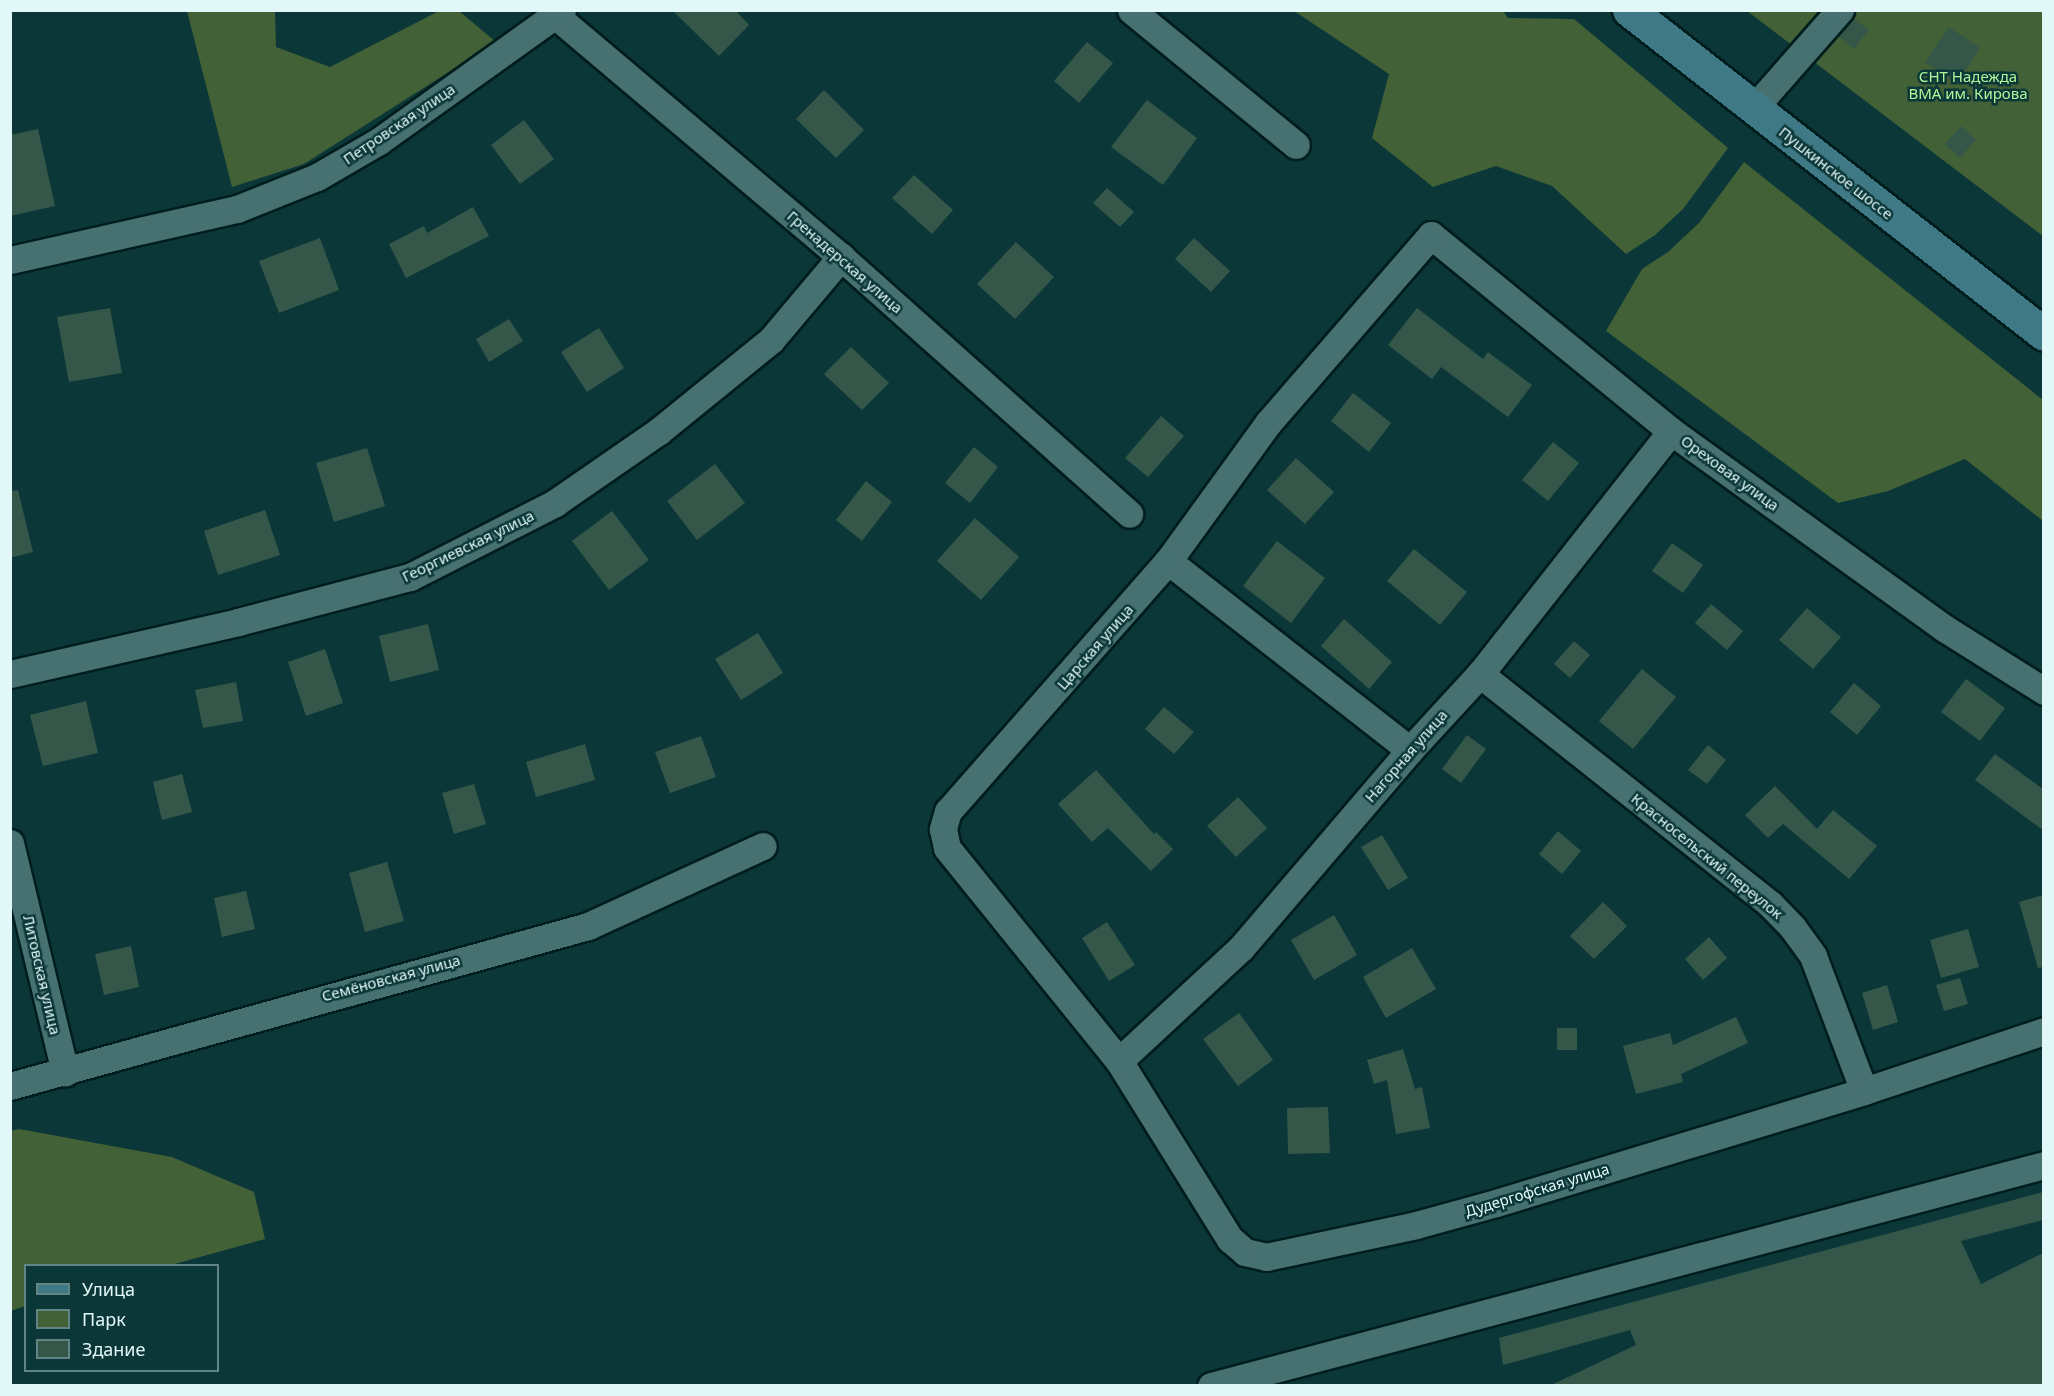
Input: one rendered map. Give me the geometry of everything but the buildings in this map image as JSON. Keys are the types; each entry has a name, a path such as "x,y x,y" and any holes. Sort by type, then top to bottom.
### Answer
{"main road":[{"name":"Пушкинское шоссе","path":"1629,10 2043,334"}],"street":[{"path":"1131,10 1296,145"},
{"path":"1753,109 1840,10"},
{"name":"Гренадерская улица","path":"559,13 841,257 1129,514"},
{"name":"Петровская улица","path":"10,260 205,217 282,193 379,141 559,13"},
{"name":"Ореховая улица","path":"1431,235 1671,431 1944,628 2043,692"},
{"name":"Царская улица","path":"1119,1061 947,848 943,829 948,811 1168,561 1268,423 1431,235"},
{"name":"Георгиевская улица","path":"10,674 238,622 410,577 555,503 659,431 771,340 841,257"},
{"name":"Нагорная улица","path":"1119,1061 1241,948 1410,750 1480,674 1671,431"},
{"path":"1168,561 1410,750"},
{"name":"Красносельский переулок","path":"1480,674 1770,904 1793,928 1813,956 1864,1091"},
{"name":"Литовская улица","path":"10,843 65,1072"},
{"name":"Семёновская улица","path":"10,1086 194,1033 588,927 763,846"},
{"name":"Дудергофская улица","path":"1119,1061 1230,1239 1245,1252 1266,1257 1439,1219 1864,1091 2043,1032"},
{"path":"1211,1386 2043,1165"}],"green space":[{"path":"187,11 275,11 276,47 330,67 439,11 459,11 496,42 304,164 232,187"},
{"path":"1294,11 1503,11 1508,18 1574,19 1728,148 1683,209 1655,235 1626,254 1552,186 1496,166 1433,187 1372,138 1389,74"},
{"name":"СНТ Надежда ВМА им. Кирова","path":"1747,11 2043,11 2043,236"},
{"path":"1744,162 2043,400 2043,521 1965,459 1888,491 1838,503 1606,331 1642,269 1668,252 1699,223"},
{"path":"19,1129 172,1157 254,1192 265,1239 175,1264 24,1264 24,1306 11,1311 10,1131"}]}
